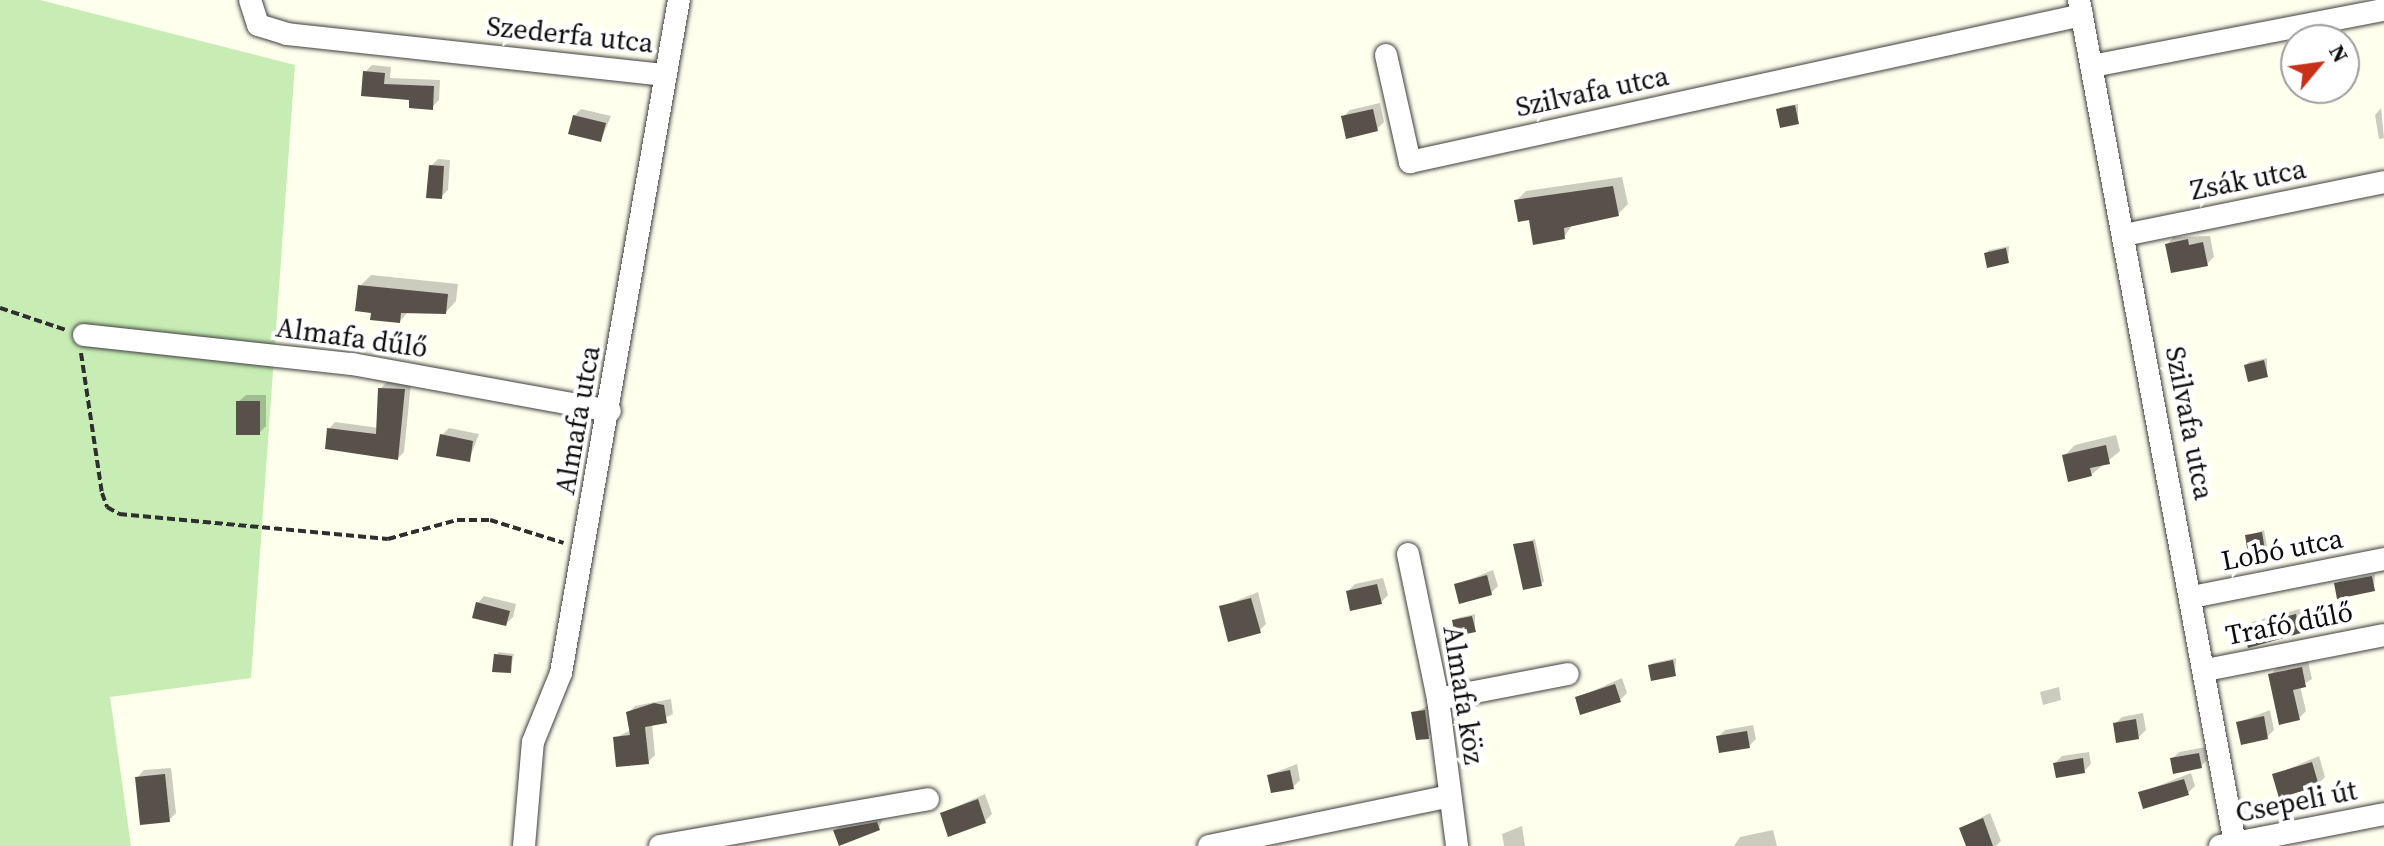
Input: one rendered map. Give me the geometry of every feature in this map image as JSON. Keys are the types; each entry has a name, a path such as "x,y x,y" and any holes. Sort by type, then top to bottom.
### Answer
{"street":[{"name":"Szederfa utca","path":"250,0 258,25 287,34 664,75"},
{"name":"Almafa utca","path":"524,846 533,742 561,673 610,411 679,0"},
{"name":"Szilvafa utca","path":"1386,55 1410,162 2081,8 2206,670 2227,845"},
{"path":"2092,66 2384,10"},
{"name":"Zsák utca","path":"2124,235 2384,182"},
{"name":"Almafa dűlő","path":"84,335 352,364 610,411"},
{"name":"Almafa köz","path":"1408,554 1438,699 1457,846"},
{"name":"Lobó utca","path":"2192,597 2384,559"},
{"name":"Trafó dűlő","path":"2206,670 2384,635"},
{"path":"1438,699 1568,674"},
{"path":"1209,846 1450,796"},
{"path":"660,846 928,799"},
{"name":"Csepeli út","path":"2227,845 2384,814"}],"path":[{"path":"0,308 84,335 80,361 95,420 102,493 107,507 119,514 388,539 457,520 490,520 538,532 584,552"}],"green space":[{"path":"0,0 40,0 295,65 251,678 110,697 131,846 0,846"}],"building":[{"path":"363,71 385,73 384,84 434,86 433,110 409,108 409,100 361,96"},
{"path":"1795,105 1799,124 1780,128 1776,109"},
{"path":"1373,109 1378,131 1346,139 1341,116"},
{"path":"573,115 606,123 601,142 568,134"},
{"path":"429,165 444,166 442,199 426,198"},
{"path":"1613,186 1619,216 1564,228 1565,239 1533,245 1529,220 1518,222 1514,200"},
{"path":"2188,239 2189,245 2203,242 2208,266 2171,273 2165,244"},
{"path":"2006,248 2009,263 1987,268 1984,253"},
{"path":"358,285 448,294 446,314 401,313 400,323 370,320 371,313 355,311"},
{"path":"2264,360 2268,377 2248,382 2244,365"},
{"path":"378,388 405,389 398,460 325,449 327,428 376,434"},
{"path":"236,401 260,401 260,435 236,435"},
{"path":"440,434 473,441 470,462 436,456"},
{"path":"2106,445 2110,464 2090,468 2092,476 2068,482 2062,455"},
{"path":"2262,532 2265,550 2248,554 2245,535"},
{"path":"1533,541 1542,586 1523,590 1513,544"},
{"path":"1487,575 1492,595 1459,604 1454,584"},
{"path":"2372,576 2375,591 2337,599 2334,583"},
{"path":"1377,584 1382,604 1350,611 1346,591"},
{"path":"1251,598 1261,633 1228,642 1219,606"},
{"path":"476,602 510,611 506,626 472,618"},
{"path":"2296,614 2301,633 2248,648 2242,628"},
{"path":"1472,616 1476,632 1455,636 1452,620"},
{"path":"494,654 512,656 511,673 492,672"},
{"path":"1673,660 1676,676 1651,681 1648,665"},
{"path":"2302,667 2306,687 2293,690 2300,720 2279,725 2268,674"},
{"path":"1615,684 1621,702 1580,715 1575,697"},
{"path":"654,703 664,705 667,723 645,727 649,764 616,767 613,737 630,735 626,712"},
{"path":"1425,710 1429,739 1416,740 1411,712"},
{"path":"2264,716 2268,739 2241,745 2236,722"},
{"path":"2136,719 2139,739 2116,743 2113,723"},
{"path":"1747,731 1750,748 1719,753 1716,736"},
{"path":"2199,753 2202,768 2173,774 2170,758"},
{"path":"2083,758 2085,773 2056,778 2053,763"},
{"path":"2312,762 2319,786 2279,798 2272,774"},
{"path":"1290,770 1294,789 1271,793 1267,775"},
{"path":"165,774 170,822 140,825 135,777"},
{"path":"2184,779 2189,795 2143,809 2138,792"},
{"path":"978,799 986,823 948,837 940,813"},
{"path":"1983,818 1993,846 1966,846 1959,828"},
{"path":"877,822 880,830 839,846 833,830"}]}
